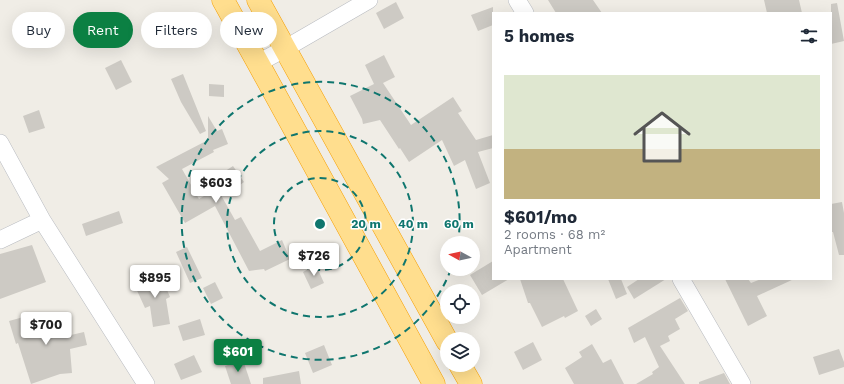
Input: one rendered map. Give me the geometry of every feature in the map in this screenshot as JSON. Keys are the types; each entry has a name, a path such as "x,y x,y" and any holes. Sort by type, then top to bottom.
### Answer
{"highway":[{"path":"223,0 434,384"},
{"path":"258,0 286,48 442,332"},
{"path":"464,372 471,384"}],"street":[{"path":"258,63 369,0"},
{"path":"517,0 524,12"},
{"path":"0,143 42,220 146,384"},
{"path":"0,240 42,220"},
{"path":"682,280 742,384"}],"building":[{"path":"548,0 593,0 601,12 555,12"},
{"path":"764,0 799,0 802,12 767,12"},
{"path":"396,2 404,18 384,29 376,13"},
{"path":"837,3 844,41 832,44 832,12 831,4"},
{"path":"493,7 492,25 478,31 471,15"},
{"path":"384,55 395,77 383,83 411,125 453,97 462,111 458,113 476,140 492,135 492,148 478,152 490,183 476,189 465,160 454,166 442,140 409,162 380,120 363,124 350,96 374,84 365,65"},
{"path":"121,60 132,82 116,90 105,68"},
{"path":"183,74 206,131 200,134 181,102 171,79"},
{"path":"209,84 224,85 224,97 209,96"},
{"path":"39,110 45,128 29,133 23,116"},
{"path":"208,116 217,131 222,129 228,144 213,150 214,152 182,169 199,199 217,188 235,220 241,217 260,251 282,240 290,259 265,271 264,269 249,271 215,206 185,223 162,183 169,179 156,167 208,140"},
{"path":"233,166 244,182 228,194 216,177"},
{"path":"842,202 844,213 844,255 839,255 832,232 832,204"},
{"path":"119,211 123,223 86,236 82,224"},
{"path":"32,245 46,282 0,299 0,254"},
{"path":"187,247 202,278 190,283 176,252"},
{"path":"492,262 492,280 507,280 482,295 480,292 480,284 475,284 471,276 480,276 480,269"},
{"path":"316,265 324,283 311,289 303,272"},
{"path":"160,273 170,297 166,299 170,324 153,327 150,306 145,308 134,284"},
{"path":"520,280 563,280 578,311 542,327 530,303 528,303"},
{"path":"608,280 621,280 627,294 616,299"},
{"path":"638,280 664,280 634,299 627,287"},
{"path":"725,280 749,280 751,283 758,280 792,280 757,296 767,316 748,326"},
{"path":"215,282 223,298 211,304 203,288"},
{"path":"680,298 688,311 675,319 680,329 668,336 670,341 660,346 685,384 636,384 653,374 652,372 659,367 645,337 634,343 628,328"},
{"path":"596,309 602,319 591,326 585,316"},
{"path":"64,313 71,335 84,332 87,345 70,349 72,373 60,374 31,384 18,343 16,344 9,321 27,316 30,324"},
{"path":"200,319 205,335 183,341 178,326"},
{"path":"533,342 542,360 523,370 514,352"},
{"path":"592,344 603,363 611,359 624,384 574,384 565,368 582,357 579,352"},
{"path":"324,345 332,365 313,373 305,353"},
{"path":"839,349 844,362 844,367 819,375 813,357"},
{"path":"194,355 202,372 181,380 174,364"},
{"path":"243,360 251,384 231,384 225,366"},
{"path":"299,371 301,384 263,384 263,378"},
{"path":"724,373 730,384 699,384 699,382"}]}
